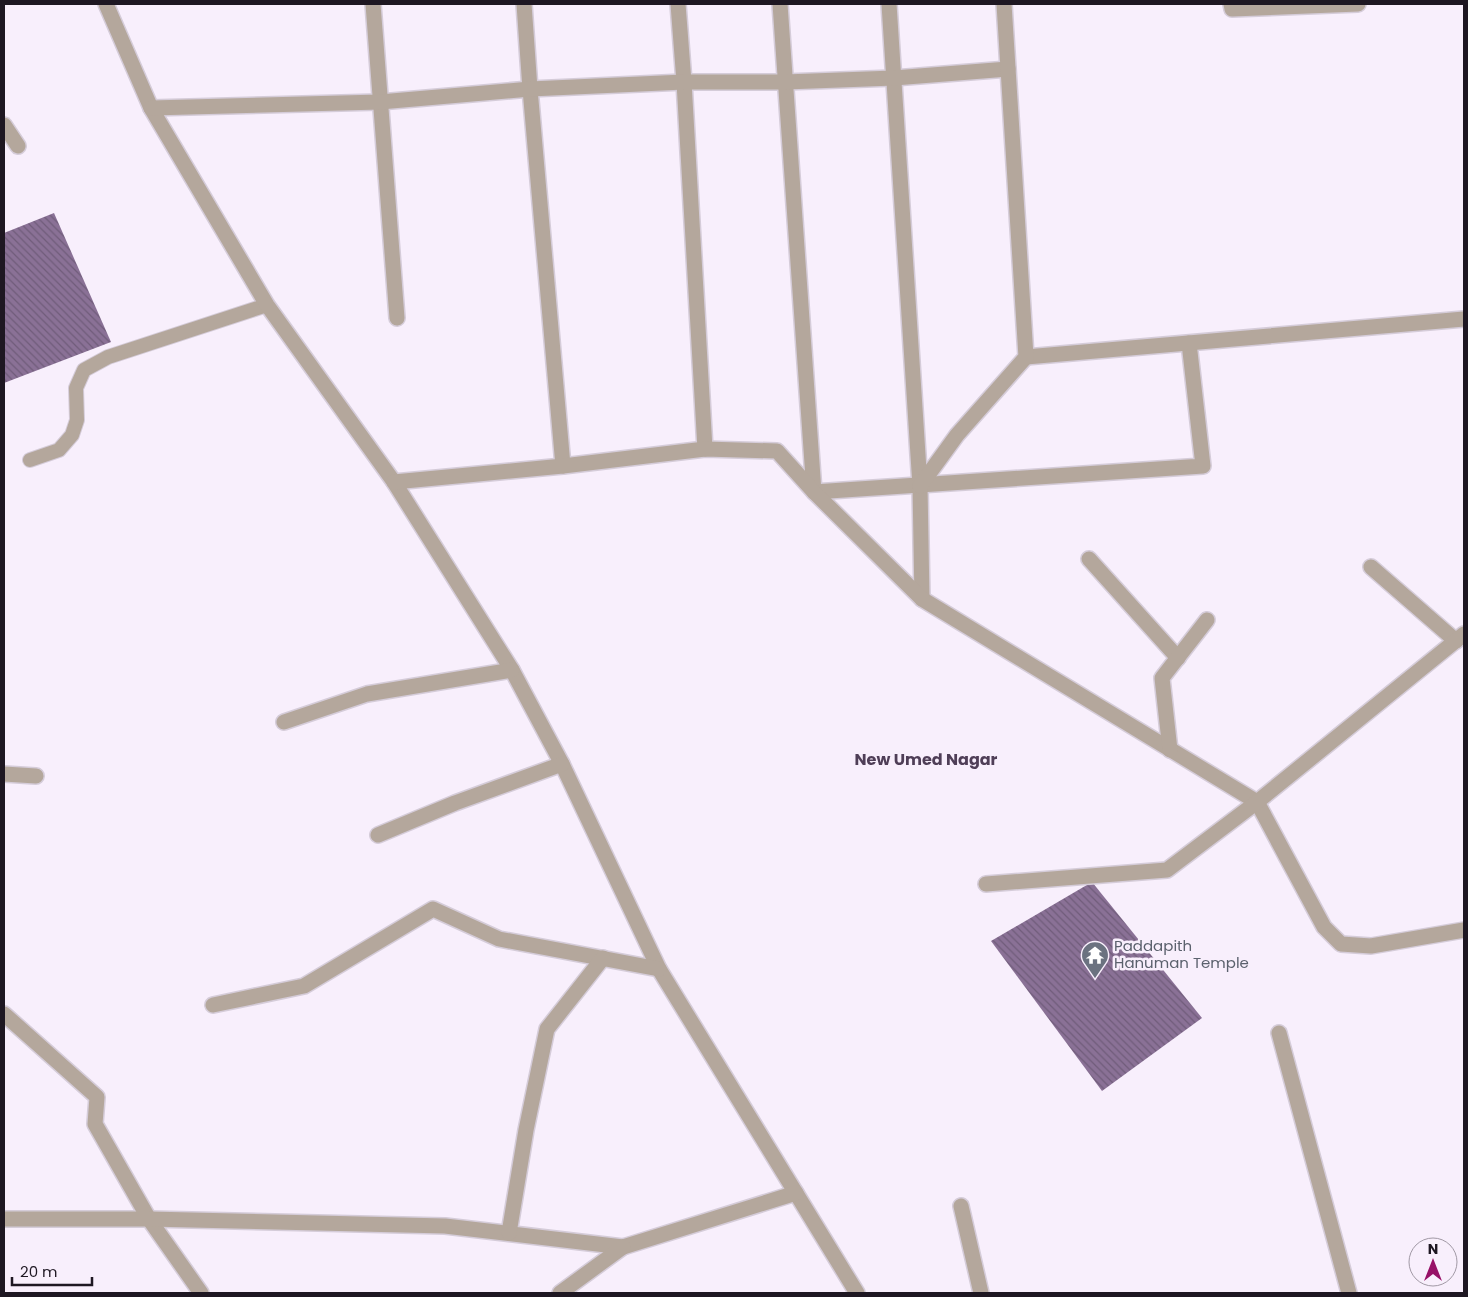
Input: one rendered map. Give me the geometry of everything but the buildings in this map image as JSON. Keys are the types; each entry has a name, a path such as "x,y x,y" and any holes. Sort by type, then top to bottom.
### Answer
{"street":[{"path":"106,4 151,108 267,305 394,482 512,670 562,764 659,969 857,1293"},
{"path":"373,4 397,318"},
{"path":"524,4 564,466"},
{"path":"678,4 705,449"},
{"path":"780,4 814,492"},
{"path":"889,4 920,486 922,599"},
{"path":"1004,4 1026,357"},
{"path":"1231,4 1232,9 1358,4"},
{"path":"151,108 380,102 530,89 684,82 785,82 894,78 1008,69"},
{"path":"4,124 18,146"},
{"path":"920,486 957,436 1026,357 1464,319"},
{"path":"814,492 1203,466 1189,343"},
{"path":"394,482 564,466 705,449 777,451 814,492 922,599 1256,802 1324,927 1341,944 1371,946 1464,930"},
{"path":"1089,559 1178,658"},
{"path":"986,884 1167,870 1256,802 1460,638 1371,567"},
{"path":"1170,750 1162,678 1207,620"},
{"path":"284,722 367,694 512,670"},
{"path":"378,835 455,803 562,764"},
{"path":"4,774 36,776"},
{"path":"213,1005 304,986 433,909 499,939 659,969"},
{"path":"509,1233 526,1130 547,1029 603,958"},
{"path":"4,1014 97,1097 95,1124 149,1219 201,1293"},
{"path":"1279,1033 1349,1293"},
{"path":"560,1293 623,1247 796,1193"},
{"path":"961,1206 981,1293"},
{"path":"4,1219 149,1219 445,1226 623,1247"}],"lane":[{"path":"30,460 59,450 72,436 77,420 76,388 84,370 108,357 267,305"}],"place":[{"name":"Paddapith Hanuman Temple","path":"1095,979"}],"district":[{"name":"New Umed Nagar","path":"926,759"}]}
